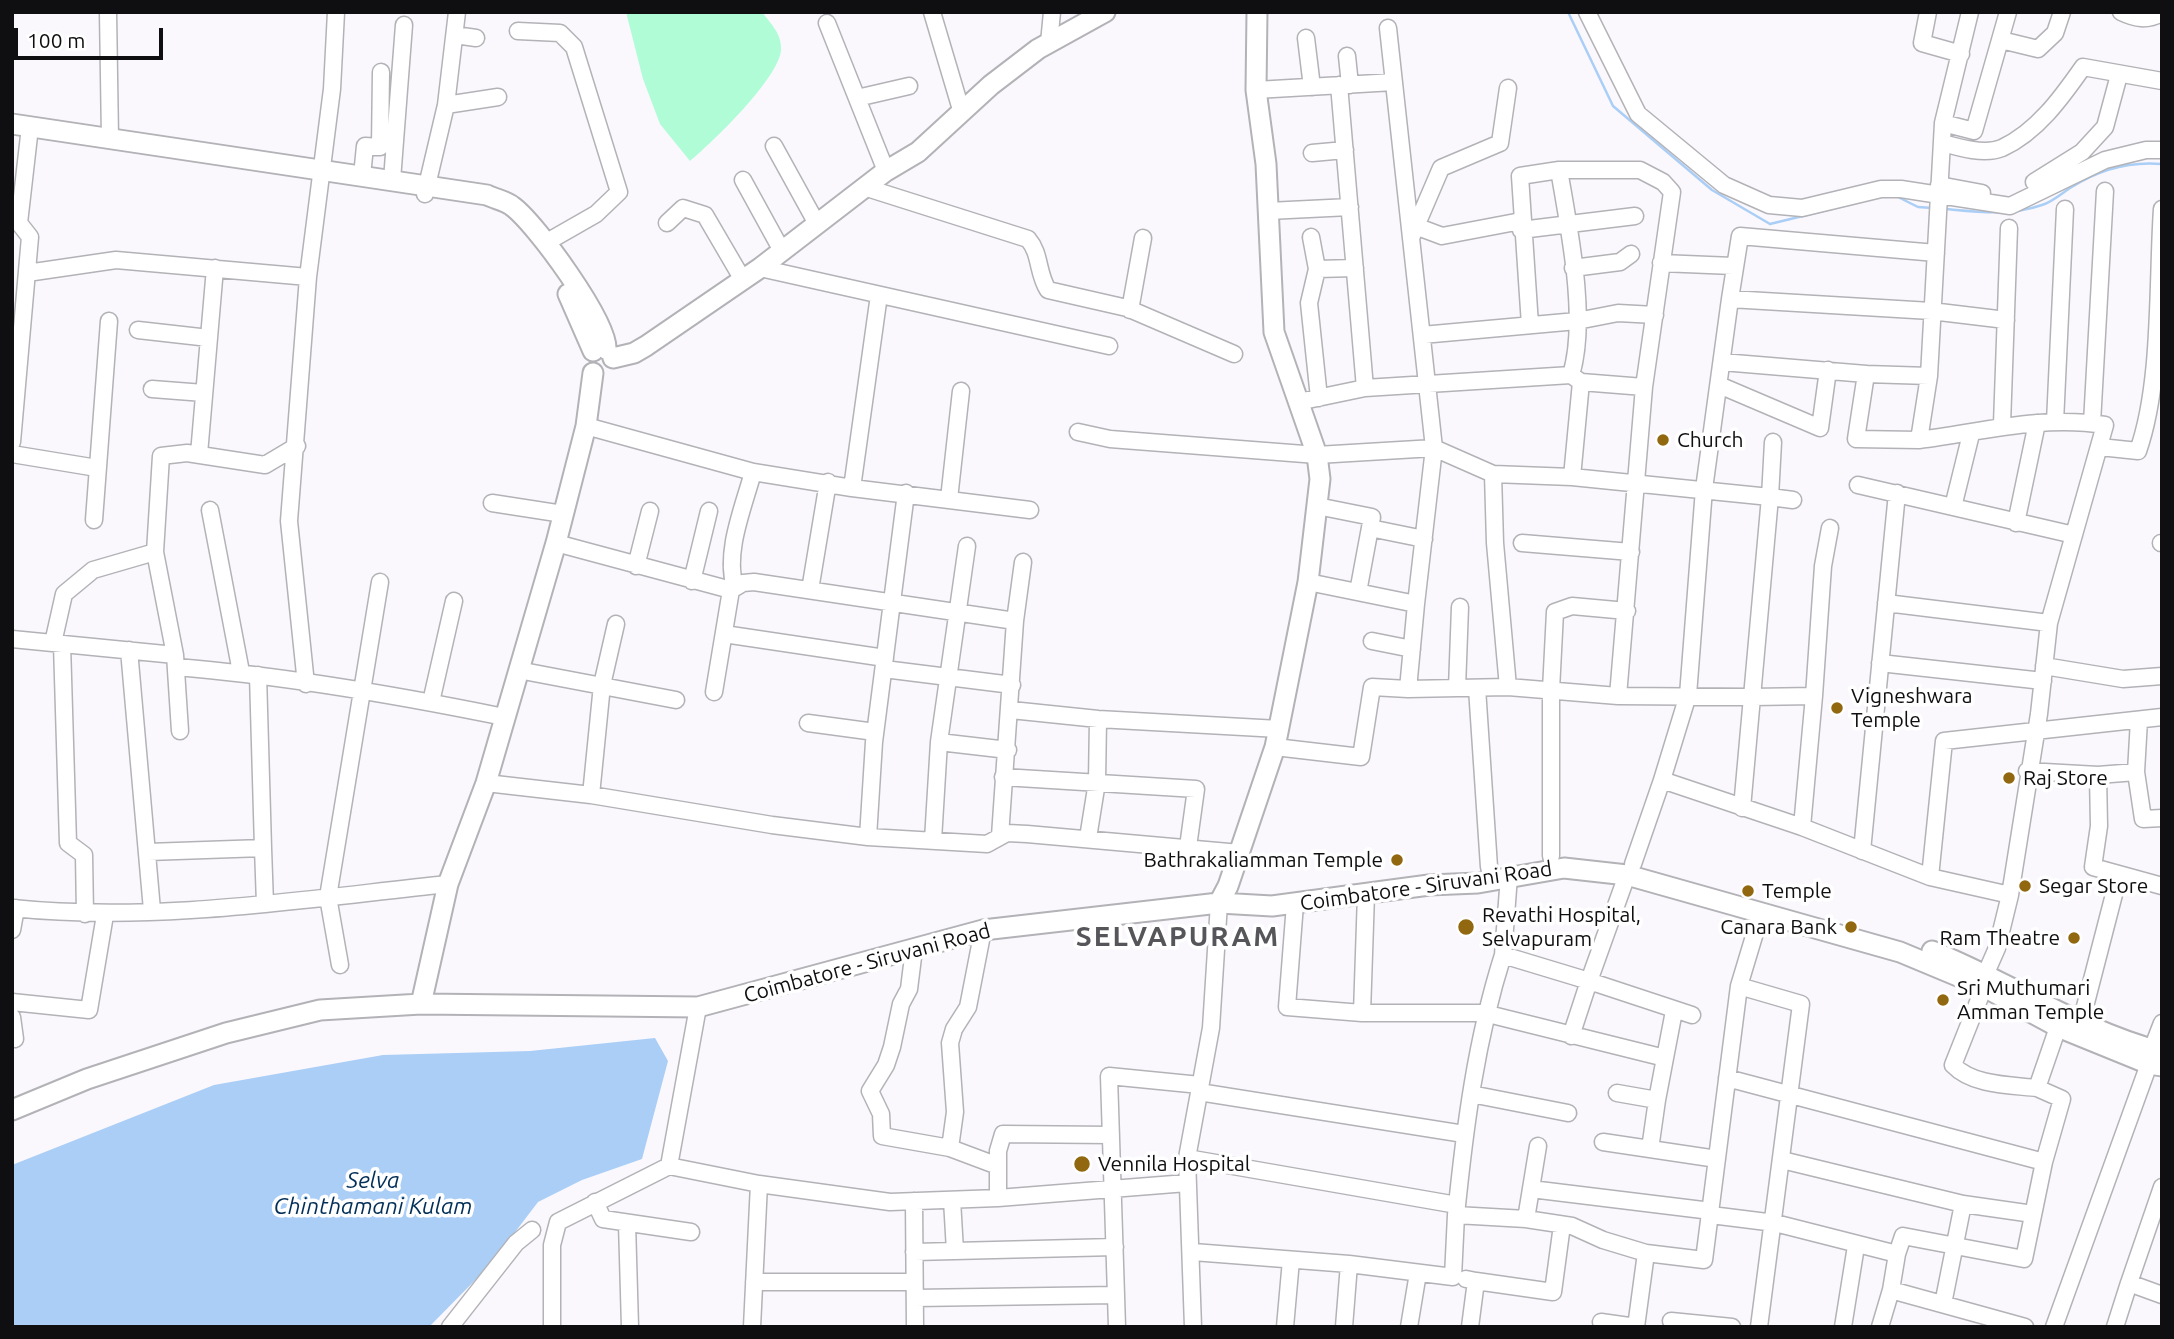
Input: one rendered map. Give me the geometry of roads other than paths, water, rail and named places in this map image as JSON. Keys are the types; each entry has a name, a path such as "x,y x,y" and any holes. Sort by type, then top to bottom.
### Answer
{"main road":[{"path":"1223,895 1277,738 1308,582 1320,479 1317,455 1274,332 1266,164 1256,90 1257,12"},
{"path":"604,353 634,353 743,280 864,187 918,152 991,85 1049,43 1098,14"},
{"path":"21,129 110,139 322,174 393,180 481,205 511,219 532,240 570,296 612,370 598,374 603,387 587,417 556,543 486,783 448,884 421,1004"},
{"path":"21,129 426,189 487,195 512,205 547,242 602,328 604,353"},
{"path":"1429,885 1489,867 1551,856 1630,870 1924,947 1985,980 2156,1058"},
{"name":"Coimbatore - Siruvani Road","path":"12,1110 87,1079 226,1032 320,1010 421,1004 698,1007 983,930 1223,895 1250,906 1295,904 1429,885 1478,883 1564,868 1630,870 1761,913 1900,951 1985,980 2058,1027 2156,1058"}],"street":[{"path":"108,12 110,139"},
{"path":"306,684 289,521 298,446 308,277 322,174 337,12"},
{"path":"426,189 446,105 457,12"},
{"path":"1049,43 1052,12"},
{"path":"1587,12 1638,114 1724,185 1769,205 1802,208 1881,189 1938,190 2007,198 2082,152 2105,127 2119,75"},
{"path":"1928,12 1922,43 1961,54"},
{"path":"1919,440 1929,376 1943,123 1970,12"},
{"path":"1943,123 1975,131 2008,12"},
{"path":"2001,40 2038,49 2055,33 2062,12"},
{"path":"2120,12 2136,19 2152,18 2162,13"},
{"path":"937,13 962,113"},
{"path":"827,23 886,171"},
{"path":"393,180 404,25"},
{"path":"1388,28 1415,233 1434,448 1408,688"},
{"path":"518,31 560,33 574,47 619,192 596,214 547,242"},
{"path":"455,35 476,37"},
{"path":"1306,38 1312,87"},
{"path":"1347,56 1345,150 1365,388"},
{"path":"1943,143 1965,150 2001,149 2038,124 2083,67 2162,81"},
{"path":"362,176 365,146 380,147 381,72"},
{"path":"1256,90 1394,82"},
{"path":"857,98 909,86"},
{"path":"1415,233 1441,168 1500,143 1508,88"},
{"path":"446,105 498,97"},
{"path":"12,442 30,237 19,223 21,129"},
{"path":"774,146 817,224"},
{"path":"1312,153 1345,150"},
{"path":"1938,190 2010,206 2105,160 2146,150 2162,150"},
{"path":"1559,170 1573,268 1579,350 1572,477"},
{"path":"1530,325 1521,225 1520,176 1559,170 1640,170 1663,182 1672,192 1644,387 1618,696"},
{"path":"743,180 782,251"},
{"path":"864,187 1028,239 1036,248 1039,276 1048,290 1130,310 1234,354"},
{"path":"2092,423 2105,191"},
{"path":"667,223 683,208 705,215 743,280"},
{"path":"1268,211 1350,208"},
{"path":"2055,422 2066,209"},
{"path":"2100,447 2138,451 2157,395 2162,209"},
{"path":"1415,233 1442,236 1521,225 1568,224 1635,216"},
{"path":"2002,424 2009,228"},
{"path":"12,235 30,237"},
{"path":"1571,1036 1662,780 1688,695 1704,489 1733,267 1740,236 1936,253"},
{"path":"1130,310 1143,237"},
{"path":"1311,237 1317,270 1309,303 1319,398"},
{"path":"1573,268 1620,262 1631,254"},
{"path":"27,273 116,260 308,277"},
{"path":"1661,262 1733,267"},
{"path":"199,454 215,268"},
{"path":"760,268 1109,346"},
{"path":"1317,270 1355,268"},
{"path":"852,488 879,295"},
{"path":"1730,299 1931,311 2006,320"},
{"path":"1422,335 1577,321 1618,313 1655,315"},
{"path":"94,520 109,321"},
{"path":"138,330 209,338"},
{"path":"1722,362 1866,374 1929,376"},
{"path":"1719,386 1820,428 1828,370"},
{"path":"1866,374 1856,439 1919,440 1971,433 2002,424 2055,422 2105,425 2049,624 2044,674 2010,895 1997,948 1953,1065 1958,1070 1989,1083 2037,1088 2062,1099 2044,1162 2024,1259 1903,1236 1880,1327"},
{"path":"1298,402 1365,388 1427,384 1576,378 1644,387"},
{"path":"152,389 204,393"},
{"path":"949,499 961,391"},
{"path":"587,417 753,472 852,488 1030,510"},
{"path":"2016,523 2037,424"},
{"path":"1078,432 1110,439 1317,455 1434,448 1493,474 1572,477 1793,500"},
{"path":"1953,507 1971,433"},
{"path":"1742,808 1773,442"},
{"path":"180,731 176,661 155,552 161,456 199,454 265,465 298,446"},
{"path":"12,454 97,468"},
{"path":"714,692 733,588 730,574 736,536 753,472"},
{"path":"1493,474 1495,543 1508,687"},
{"path":"810,590 828,482"},
{"path":"1858,485 2074,535"},
{"path":"868,837 876,732 906,493"},
{"path":"1862,851 1897,493"},
{"path":"492,503 563,514"},
{"path":"1317,506 1372,517 1358,592"},
{"path":"210,510 241,672"},
{"path":"636,566 650,511"},
{"path":"692,581 709,511"},
{"path":"1370,528 1424,539"},
{"path":"1802,827 1824,566 1830,528"},
{"path":"556,543 692,581 733,588 754,582 892,605 1016,621"},
{"path":"1522,543 1631,552"},
{"path":"933,840 939,742 967,546"},
{"path":"85,914 84,855 68,843 58,643 64,594 93,570 155,552"},
{"path":"1000,835 1023,562"},
{"path":"340,965 328,897 380,582"},
{"path":"1308,582 1416,604"},
{"path":"431,702 454,601"},
{"path":"1886,603 2049,624"},
{"path":"1551,856 1550,690 1555,612 1572,606 1627,611"},
{"path":"1457,688 1460,607"},
{"path":"591,794 602,685 617,624"},
{"path":"724,634 947,677 1012,685"},
{"path":"12,639 129,650 306,684 361,688 504,717"},
{"path":"1372,641 1412,649"},
{"path":"129,650 152,910"},
{"path":"1880,663 2123,679 2162,676"},
{"path":"518,670 676,700"},
{"path":"258,675 265,904"},
{"path":"1011,710 1277,738 1361,757 1372,687 1508,687 1618,696 1814,696"},
{"path":"1478,688 1489,867"},
{"path":"1930,877 1944,741 2162,717"},
{"path":"1088,838 1097,782 1098,719"},
{"path":"2139,720 2136,772 2143,819 2162,818"},
{"path":"807,723 876,732"},
{"path":"939,742 1008,750"},
{"path":"2027,771 2098,775 2136,772"},
{"path":"2098,775 2099,827 2093,867 2162,886"},
{"path":"1003,777 1196,789 1188,847"},
{"path":"1662,780 1802,827 1930,877 2010,895"},
{"path":"486,783 591,794 772,825 868,837 987,844 1007,833 1240,852"},
{"path":"148,852 263,848"},
{"path":"2081,1022 2119,875"},
{"path":"1453,1278 1464,1134 1484,1013 1503,955 1509,876"},
{"path":"12,930 14,908 105,915 265,904 448,884"},
{"path":"1362,1013 1366,894"},
{"path":"1193,1327 1193,1252 1187,1158 1211,1028 1223,895"},
{"path":"1295,904 1287,1007 1362,1013 1484,1013 1665,1058"},
{"path":"1187,1158 1457,1210 1562,1225 1586,1230 1603,1240 1646,1253 1704,1260 1738,986 1761,913"},
{"path":"12,1003 89,1010 105,915"},
{"path":"950,1148 955,1112 950,1043 954,1029 968,1007 983,930"},
{"path":"914,949 909,989 901,1004 892,1047 886,1065 870,1091 881,1114 882,1136 950,1148 998,1166"},
{"path":"1503,955 1692,1016"},
{"path":"1738,986 1801,1004 1775,1223 1759,1327"},
{"path":"669,1166 698,1007"},
{"path":"1650,1149 1674,1011"},
{"path":"12,1017 15,1039"},
{"path":"2054,1327 2156,1058 2162,1023"},
{"path":"2037,1088 2058,1027"},
{"path":"1117,1327 1109,1076 1464,1134"},
{"path":"1727,1079 1789,1092 2044,1162"},
{"path":"1616,1093 1657,1100"},
{"path":"1471,1094 1568,1113"},
{"path":"998,1198 998,1166 1003,1134 1111,1135"},
{"path":"1603,1142 1717,1159"},
{"path":"1526,1219 1538,1146"},
{"path":"1782,1160 1963,1204 2033,1214"},
{"path":"552,1327 552,1245 558,1222 669,1166 759,1184 890,1202 998,1198 1187,1183"},
{"path":"752,1327 759,1184"},
{"path":"2115,1327 2162,1187"},
{"path":"1531,1189 1775,1223 1856,1246 1897,1254"},
{"path":"952,1199 955,1251"},
{"path":"914,1201 915,1327"},
{"path":"595,1202 603,1219 691,1232"},
{"path":"1943,1304 1963,1204"},
{"path":"627,1223 630,1327"},
{"path":"1193,1252 1349,1264 1553,1292 1562,1225"},
{"path":"450,1327 516,1243 532,1230"},
{"path":"1843,1327 1856,1246"},
{"path":"915,1252 1115,1247"},
{"path":"1601,1322 1636,1327 1646,1253"},
{"path":"1285,1327 1291,1260"},
{"path":"1345,1327 1349,1264"},
{"path":"1409,1327 1418,1273"},
{"path":"1470,1327 1476,1281"},
{"path":"754,1282 915,1290 1116,1295"},
{"path":"2129,1283 2162,1295"},
{"path":"1891,1290 2025,1327"},
{"path":"1671,1321 1732,1327"}],"water":[{"name":"Selva Chinthamani Kulam","path":"655,1038 668,1061 642,1159 582,1180 538,1202 490,1265 429,1327 12,1327 12,1165 214,1085 383,1055 530,1051"}],"waterway":[{"path":"1568,12 1613,106 1712,190 1770,224 1856,203"},
{"path":"1946,209 2018,211 2049,202 2103,172 2138,164 2162,164"},
{"path":"1896,196 1918,207 1932,208"}],"place":[{"name":"Church","path":"1663,440"},
{"name":"Vigneshwara Temple","path":"1837,708"},
{"name":"Raj Store","path":"2009,778"},
{"name":"Bathrakaliamman Temple","path":"1397,860"},
{"name":"Segar Store","path":"2025,886"},
{"name":"Temple","path":"1748,891"},
{"name":"Revathi Hospital, Selvapuram","path":"1466,927"},
{"name":"Canara Bank","path":"1851,927"},
{"name":"Ram Theatre","path":"2074,938"},
{"name":"Sri Muthumari Amman Temple","path":"1943,1000"},
{"name":"Vennila Hospital","path":"1082,1164"}],"district":[{"name":"SELVAPURAM","path":"1178,937"}]}
